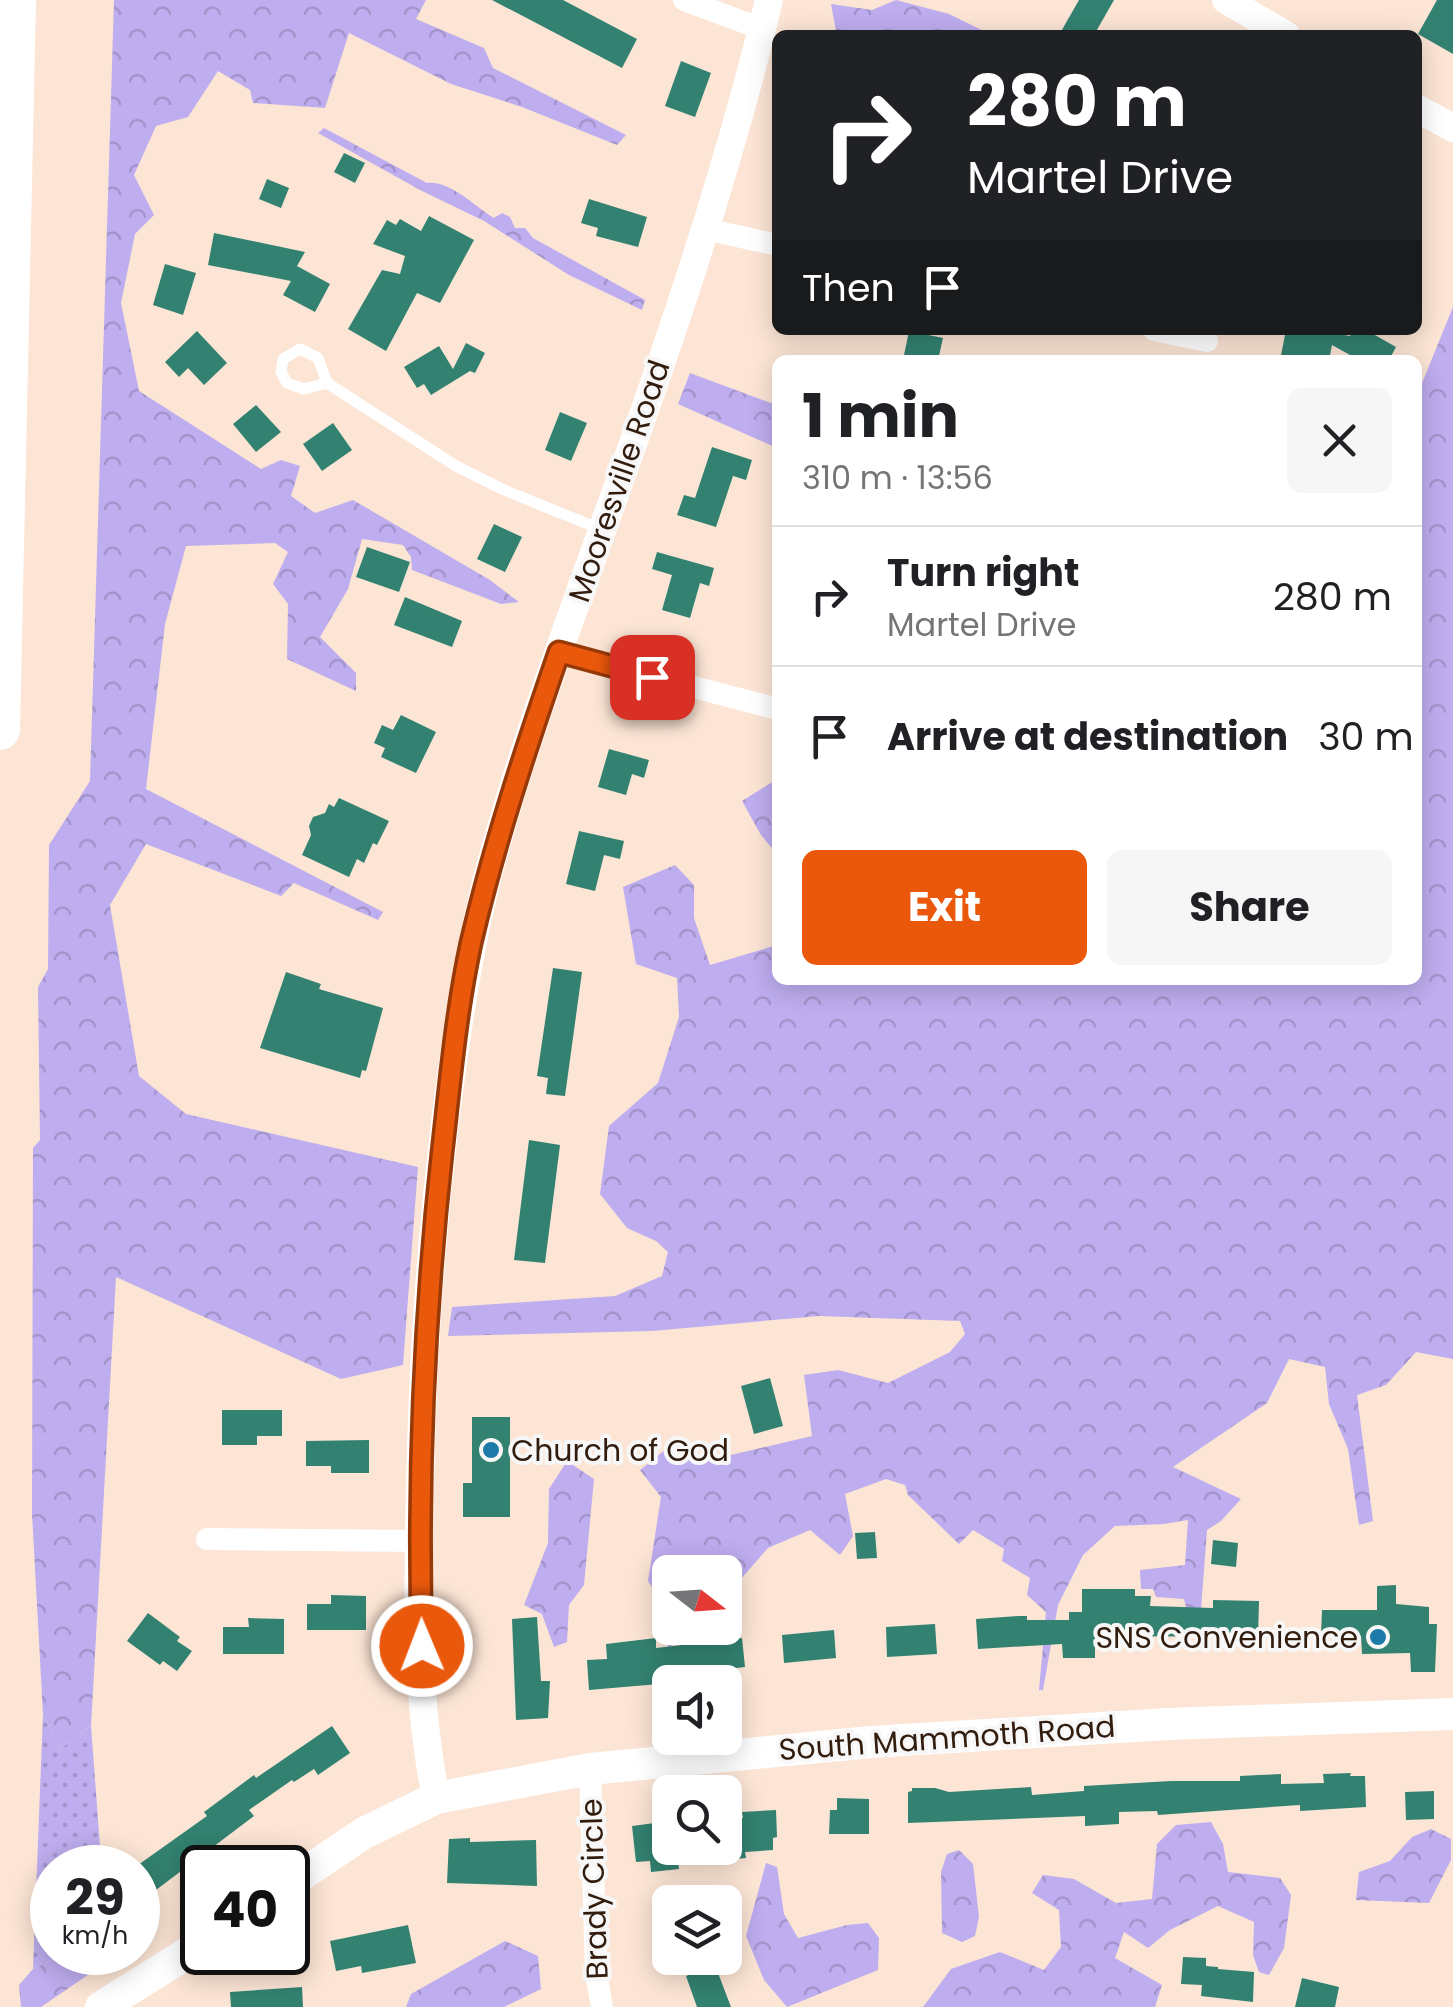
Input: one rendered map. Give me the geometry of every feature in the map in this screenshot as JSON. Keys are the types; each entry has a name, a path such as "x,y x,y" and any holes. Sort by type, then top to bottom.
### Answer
{"highway":[{"path":"0,730 16,0"}],"main road":[{"name":"South Mammoth Road","path":"310,1869 364,1833 436,1798 590,1770 756,1750 871,1742 1168,1724 1453,1714"},
{"path":"101,2007 180,1958"}],"street":[{"path":"684,0 762,29"},
{"name":"Mooresville Road","path":"436,1798 426,1748 419,1541 430,1262 458,1014 470,946 502,822 705,229 769,0"},
{"path":"1226,0 1277,30"},
{"path":"1422,111 1453,128"},
{"path":"705,229 772,244"},
{"path":"1178,335 1207,341"},
{"path":"559,652 772,707"},
{"path":"207,1539 419,1541"},
{"name":"Brady Circle","path":"590,1770 596,1973 602,2007"}],"lane":[{"path":"326,383 456,466 602,530"}],"green space":[{"path":"114,0 426,0 416,19 484,48 493,68 626,135 617,145 451,84 349,33 325,108 253,103 250,90 218,71 188,117 156,126 134,175 154,215 135,234 121,303 139,391 261,469 281,460 300,466 291,496 315,513 353,500 490,580 519,602 501,604 412,570 411,557 403,545 362,539 348,589 320,637 356,673 356,691 287,659 288,604 273,584 288,552 275,543 186,546 165,624 146,789 383,912 378,920 294,883 281,896 146,844 110,905 139,1076 186,1114 418,1167 403,1365 341,1379 116,1277 91,1726 60,1749 43,1714 32,1514 33,1148 40,1140 38,987 48,969 49,845 90,781"},
{"path":"896,0 949,14 982,30 836,30 831,4 872,10"},
{"path":"324,128 427,183 453,190 494,218 502,213 510,217 515,228 525,228 533,238 645,300 642,310 569,275 484,221 318,133"},
{"path":"1453,307 1453,1359 1416,1352 1386,1385 1357,1395 1373,1521 1359,1525 1348,1449 1329,1404 1325,1367 1289,1359 1267,1403 1173,1467 1241,1499 1207,1530 1199,1636 1191,1629 1184,1599 1156,1597 1153,1589 1141,1589 1140,1570 1185,1565 1188,1520 1115,1526 1083,1555 1058,1605 1043,1690 1039,1690 1046,1612 1027,1595 1030,1578 1002,1561 1004,1549 973,1530 959,1544 908,1495 905,1485 886,1479 845,1494 853,1536 840,1555 810,1530 768,1548 742,1578 742,1555 652,1555 661,1497 640,1470 666,1449 696,1463 812,1436 804,1375 838,1370 888,1383 950,1352 965,1334 960,1321 819,1316 652,1331 448,1336 452,1307 615,1296 662,1276 668,1252 656,1241 627,1228 600,1194 609,1126 658,1083 679,1017 677,978 636,964 623,887 675,865 694,885 694,918 710,965 772,946 772,985 1422,985 1422,383"},
{"path":"690,373 772,403 772,446 678,404"},
{"path":"772,782 772,848 761,835 742,801"},
{"path":"567,1461 594,1479 584,1585 569,1605 567,1642 554,1647 542,1614 524,1605 548,1543 549,1489"},
{"path":"652,1555 652,1588 648,1581"},
{"path":"43,1714 60,1749 91,1726 100,1845 38,1845"},
{"path":"1211,1822 1223,1844 1228,1872 1280,1878 1291,1895 1284,1948 1269,1975 1259,1972 1253,1955 1254,1922 1218,1906 1170,1930 1148,1948 1124,1932 1115,1958 1162,1985 1155,2007 923,2007 951,1969 1000,1952 1044,1970 1061,1947 1059,1910 1032,1893 1043,1875 1074,1879 1116,1903 1152,1899 1157,1844 1176,1825"},
{"path":"1431,1829 1451,1839 1451,1860 1429,1903 1356,1900 1359,1872 1390,1861 1412,1837"},
{"path":"959,1850 973,1864 979,1917 975,1936 962,1942 942,1933 941,1872 947,1854"},
{"path":"766,1863 777,1867 784,1914 798,1938 868,1923 879,1938 878,1970 787,2007 764,1980 746,1936"},
{"path":"505,1941 538,1956 541,1989 504,2007 406,2007 411,1994"},
{"path":"30,1972 88,1975 41,2007 21,2007 19,1985"}],"building":[{"path":"492,0 563,0 637,39 622,68"},
{"path":"1079,0 1114,0 1097,30 1062,30"},
{"path":"1437,0 1453,0 1453,54 1422,36 1420,30"},
{"path":"681,61 711,73 695,117 665,106"},
{"path":"344,153 365,163 355,183 334,172"},
{"path":"267,179 289,188 281,208 259,199"},
{"path":"589,199 647,217 638,247 596,236 598,228 581,223"},
{"path":"429,216 474,240 440,303 417,293 386,351 348,329 382,270 400,274 405,256 373,244 387,220 396,225 400,219 421,231"},
{"path":"214,233 305,252 297,266 330,284 315,312 283,295 291,281 208,265"},
{"path":"165,264 196,273 183,315 153,305"},
{"path":"197,331 227,363 204,385 188,368 179,377 165,362"},
{"path":"908,335 943,338 939,355 904,355"},
{"path":"1285,335 1375,335 1396,347 1392,355 1350,355 1332,345 1330,355 1281,355"},
{"path":"466,343 485,353 475,373 470,371 431,395 424,384 417,388 404,367 439,346 453,369"},
{"path":"256,405 281,432 256,452 233,424"},
{"path":"560,412 587,423 571,461 545,450"},
{"path":"333,423 352,450 322,471 303,444"},
{"path":"712,447 752,460 746,480 733,476 716,527 677,515 684,495 695,498"},
{"path":"494,524 522,537 505,572 477,559"},
{"path":"367,547 410,562 399,592 356,577"},
{"path":"657,552 714,568 709,586 700,583 690,618 662,610 672,575 652,569"},
{"path":"405,597 462,621 452,647 394,625"},
{"path":"401,715 436,732 416,773 381,757 385,748 374,743 382,725 393,730"},
{"path":"609,749 649,760 644,778 632,774 626,795 598,787"},
{"path":"339,798 389,821 377,845 373,843 364,863 357,859 349,877 302,855 311,835 313,817 325,813 329,804 334,807"},
{"path":"579,831 624,841 620,859 604,855 595,891 566,884"},
{"path":"553,968 582,972 565,1096 546,1094 548,1078 537,1076"},
{"path":"286,972 321,984 319,989 383,1008 366,1071 362,1070 360,1078 260,1048"},
{"path":"529,1140 560,1145 545,1263 514,1260"},
{"path":"770,1378 783,1426 754,1434 741,1386"},
{"path":"222,1410 282,1410 282,1436 257,1436 257,1445 222,1445"},
{"name":"Church of God","path":"472,1417 510,1417 510,1517 463,1517 463,1483 472,1483"},
{"path":"369,1440 369,1473 331,1473 331,1466 306,1466 306,1441"},
{"path":"875,1532 877,1558 857,1559 855,1533"},
{"path":"1213,1540 1238,1543 1236,1567 1211,1564"},
{"name":"SNS Convenience","path":"1396,1585 1396,1604 1429,1607 1429,1624 1437,1624 1435,1672 1411,1672 1410,1653 1362,1654 1361,1636 1321,1635 1322,1610 1377,1610 1377,1586"},
{"path":"1082,1589 1135,1589 1135,1596 1151,1596 1150,1606 1213,1608 1213,1600 1259,1601 1258,1637 1095,1636 1095,1658 1063,1658 1062,1644 978,1649 976,1619 1027,1616 1027,1620 1069,1620 1069,1612 1082,1612"},
{"path":"331,1595 366,1596 366,1630 307,1630 307,1604 331,1604"},
{"path":"148,1613 192,1651 177,1671 163,1661 160,1665 127,1641"},
{"path":"537,1617 541,1681 550,1681 548,1718 516,1720 512,1619"},
{"path":"248,1618 284,1619 284,1654 223,1654 223,1627 249,1627"},
{"path":"935,1624 937,1654 887,1657 886,1627"},
{"path":"834,1630 836,1658 784,1663 782,1635"},
{"path":"652,1638 656,1648 742,1645 742,1638 745,1667 652,1665 652,1685 589,1690 587,1660 607,1659 606,1644"},
{"path":"332,1726 350,1753 318,1775 314,1769 292,1780 249,1810 254,1816 216,1845 180,1845 180,1872 160,1887 160,1849 207,1816 204,1812 254,1775 256,1778"},
{"path":"1351,1773 1350,1776 1365,1776 1366,1807 1300,1811 1300,1805 1158,1815 1157,1811 1119,1812 1119,1824 1085,1826 1085,1816 908,1823 908,1792 912,1788 949,1792 1031,1787 1032,1795 1084,1791 1084,1786 1240,1781 1240,1776 1281,1774 1281,1784 1324,1783 1323,1774"},
{"path":"1434,1791 1434,1819 1406,1820 1405,1792"},
{"path":"837,1798 869,1799 869,1834 829,1834 830,1810 837,1810"},
{"path":"776,1810 777,1837 773,1838 773,1850 745,1852 746,1858 742,1858 742,1812"},
{"path":"652,1823 652,1865 678,1865 679,1869 651,1872 650,1861 636,1862 632,1826"},
{"path":"470,1838 470,1842 536,1840 537,1886 447,1883 449,1839"},
{"path":"408,1925 416,1963 362,1973 361,1966 336,1971 330,1941"},
{"path":"1183,1957 1206,1958 1206,1966 1218,1969 1254,1972 1253,2002 1201,1996 1202,1985 1181,1984"},
{"path":"719,1975 731,2007 697,2007 686,1976"},
{"path":"1302,1978 1339,1987 1335,2007 1295,2007"},
{"path":"302,1987 303,2007 231,2007 230,1992"}],"place":[{"name":"Church of God","path":"491,1450"},
{"name":"SNS Convenience","path":"1378,1637"}],"route":[{"path":"422,1646 419,1541 430,1262 458,1014 470,946 512,788 559,652 652,677"}]}
